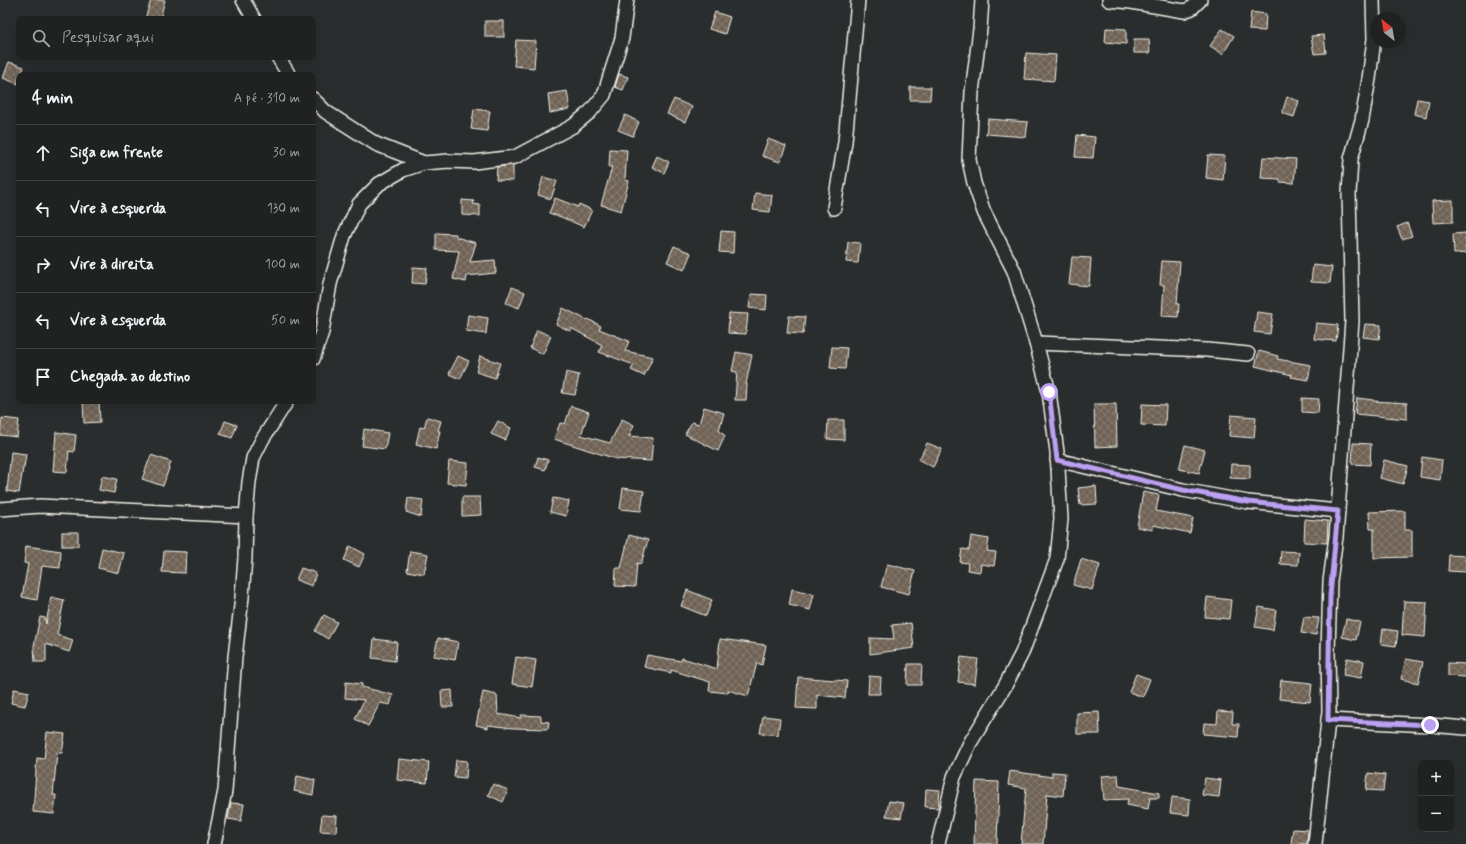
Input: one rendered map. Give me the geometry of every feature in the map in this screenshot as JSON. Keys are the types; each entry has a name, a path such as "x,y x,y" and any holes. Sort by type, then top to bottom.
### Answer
{"street":[{"path":"243,0 252,16"},
{"path":"316,350 322,332 330,284 344,236 359,204 379,184 403,170 424,163 449,161 474,162 515,157 573,126 590,112 604,95 622,38 627,0"},
{"path":"834,208 845,142 858,0"},
{"path":"938,844 954,777 970,743 1005,686 1022,653 1057,559 1061,519 1057,460 1049,392 1014,271 984,212 974,183 969,160 972,92 982,0"},
{"path":"1109,0 1184,10 1192,8 1200,0"},
{"path":"1315,844 1328,720 1330,596 1352,321 1349,194 1351,159 1362,120 1369,79 1374,39 1373,0"},
{"path":"280,60 287,72"},
{"path":"316,102 326,112 376,144 424,163"},
{"path":"1036,343 1207,350 1248,354"},
{"path":"214,844 225,792 234,665 243,582 249,482 253,458 262,440 285,404"},
{"path":"1057,460 1183,490 1248,502 1338,511"},
{"path":"0,509 55,506 246,516"},
{"path":"1328,720 1466,728"}],"building":[{"path":"151,0 165,0 161,16 146,16"},
{"path":"715,12 730,17 725,34 709,29"},
{"path":"1251,12 1266,14 1265,31 1249,30"},
{"path":"485,21 504,21 504,37 485,37"},
{"path":"1106,28 1126,29 1126,44 1105,42"},
{"path":"1222,29 1234,36 1223,54 1210,46"},
{"path":"1324,35 1326,53 1314,54 1311,36"},
{"path":"1134,39 1149,39 1150,53 1134,53"},
{"path":"516,40 536,41 534,68 514,66"},
{"path":"1026,53 1056,55 1054,81 1024,79"},
{"path":"9,62 24,67 22,72 16,72 16,83 3,78"},
{"path":"619,74 628,77 623,90 615,87"},
{"path":"910,87 931,87 930,100 910,100"},
{"path":"567,91 570,109 550,113 548,94"},
{"path":"1287,97 1299,101 1294,117 1282,113"},
{"path":"674,99 692,107 685,122 667,114"},
{"path":"1417,99 1429,101 1426,117 1414,114"},
{"path":"474,109 490,111 487,131 471,129"},
{"path":"625,115 639,122 633,136 618,130"},
{"path":"988,119 1028,122 1026,137 986,134"},
{"path":"1077,135 1095,137 1093,158 1075,157"},
{"path":"768,139 786,146 780,162 762,156"},
{"path":"610,149 627,150 625,180 629,181 621,211 601,205 612,167 609,167"},
{"path":"1208,155 1225,156 1223,180 1206,178"},
{"path":"657,156 669,162 664,173 652,167"},
{"path":"1263,157 1296,159 1294,183 1280,182 1280,179 1261,178"},
{"path":"513,165 513,181 496,180 497,167"},
{"path":"543,177 557,181 551,199 538,195"},
{"path":"755,193 772,195 770,212 753,210"},
{"path":"555,198 578,207 579,204 592,210 584,227 549,213"},
{"path":"462,200 474,201 473,204 480,205 480,216 462,215"},
{"path":"1453,200 1453,222 1433,223 1432,201"},
{"path":"1407,223 1412,236 1402,239 1397,227"},
{"path":"721,231 734,232 733,253 719,252"},
{"path":"436,233 456,234 456,237 476,243 470,262 495,260 496,273 467,276 466,282 453,279 459,251 436,250"},
{"path":"1466,233 1466,253 1454,254 1453,234"},
{"path":"848,242 860,243 858,263 846,262"},
{"path":"674,246 691,253 684,270 667,262"},
{"path":"1072,257 1091,258 1089,286 1069,284"},
{"path":"1162,261 1180,262 1177,304 1179,304 1178,317 1162,316 1164,285 1160,285"},
{"path":"1313,265 1332,267 1330,283 1311,282"},
{"path":"413,267 427,268 425,284 412,283"},
{"path":"512,287 525,292 519,308 506,303"},
{"path":"751,294 767,295 766,310 749,308"},
{"path":"563,308 601,326 599,329 629,341 625,351 653,357 644,376 631,370 634,365 599,352 602,345 571,328 570,331 556,324"},
{"path":"1257,312 1273,314 1270,334 1254,332"},
{"path":"729,313 748,314 746,334 728,333"},
{"path":"468,315 488,318 486,334 466,331"},
{"path":"789,316 805,317 803,334 787,333"},
{"path":"1316,323 1338,325 1336,341 1314,339"},
{"path":"1365,324 1381,325 1379,339 1363,337"},
{"path":"537,330 551,336 543,354 530,348"},
{"path":"832,347 847,348 845,369 830,368"},
{"path":"1259,351 1278,356 1277,359 1311,365 1308,380 1291,377 1292,375 1255,366"},
{"path":"736,352 752,355 746,384 746,400 735,400 737,372 732,371"},
{"path":"458,356 469,361 460,379 449,374"},
{"path":"480,356 500,363 495,378 476,372"},
{"path":"566,372 579,375 575,395 562,393"},
{"path":"1302,398 1319,399 1318,413 1302,412"},
{"path":"1357,398 1373,401 1407,403 1407,419 1355,414"},
{"path":"83,404 99,404 100,422 84,423"},
{"path":"1094,404 1116,404 1117,446 1095,447"},
{"path":"1142,404 1166,405 1165,426 1141,425"},
{"path":"571,406 589,412 581,435 610,443 622,419 634,425 629,436 653,438 651,461 616,459 554,439 560,423 565,424"},
{"path":"704,407 724,413 719,430 725,436 718,451 685,434 692,422 699,424"},
{"path":"1231,415 1256,417 1254,438 1229,436"},
{"path":"427,417 441,421 436,449 416,444 420,427 424,428"},
{"path":"2,418 19,420 17,437 0,435"},
{"path":"828,420 844,420 844,440 827,439"},
{"path":"225,421 237,425 232,438 220,434"},
{"path":"498,421 511,428 505,440 491,434"},
{"path":"364,429 388,433 385,449 362,446"},
{"path":"56,432 76,435 74,452 69,451 67,472 53,471"},
{"path":"927,443 942,449 933,467 919,460"},
{"path":"1353,443 1371,444 1370,465 1352,464"},
{"path":"1185,445 1205,450 1199,473 1179,469"},
{"path":"11,452 26,454 19,493 7,491"},
{"path":"151,455 171,462 163,486 142,479"},
{"path":"538,457 548,460 545,470 535,467"},
{"path":"1422,457 1442,460 1440,480 1420,477"},
{"path":"1384,460 1408,466 1403,484 1380,478"},
{"path":"449,461 468,463 466,485 447,483"},
{"path":"1231,464 1250,465 1250,479 1230,478"},
{"path":"102,476 117,479 114,493 99,490"},
{"path":"1096,486 1097,504 1080,505 1078,488"},
{"path":"623,488 644,491 641,511 620,509"},
{"path":"1143,492 1159,495 1156,511 1193,518 1190,533 1153,525 1153,530 1137,527"},
{"path":"462,497 480,497 481,515 462,516"},
{"path":"408,498 423,500 421,517 406,512"},
{"path":"553,498 569,501 566,516 550,512"},
{"path":"1405,511 1405,530 1412,530 1412,557 1374,558 1374,529 1370,529 1369,512"},
{"path":"1305,519 1328,521 1327,543 1304,542"},
{"path":"62,532 78,532 78,546 62,546"},
{"path":"629,535 648,540 641,564 637,563 635,587 615,586 616,568 621,568"},
{"path":"971,536 989,539 987,551 996,552 994,566 981,564 980,572 967,570 968,563 960,562 962,549 969,550"},
{"path":"26,546 61,551 60,568 42,566 37,600 22,597 28,564 24,563"},
{"path":"350,546 365,554 359,567 344,560"},
{"path":"102,548 124,553 119,573 98,568"},
{"path":"164,551 186,552 185,573 162,572"},
{"path":"410,551 428,554 424,574 407,571"},
{"path":"1281,551 1299,552 1298,565 1280,564"},
{"path":"1449,555 1466,556 1466,572 1448,571"},
{"path":"1081,559 1100,565 1092,590 1073,585"},
{"path":"887,564 915,571 909,594 881,587"},
{"path":"301,568 316,573 312,586 296,580"},
{"path":"792,589 814,594 810,610 789,605"},
{"path":"687,590 712,600 706,616 681,606"},
{"path":"51,597 64,600 57,635 73,640 69,652 46,644 46,662 35,662 34,646 40,617 45,618 46,624"},
{"path":"1207,597 1231,600 1229,619 1205,617"},
{"path":"1404,601 1427,602 1425,637 1402,635"},
{"path":"1259,607 1276,610 1273,630 1255,627"},
{"path":"324,615 337,622 328,639 315,631"},
{"path":"1304,617 1319,618 1316,635 1301,633"},
{"path":"1346,619 1360,622 1356,640 1342,637"},
{"path":"911,623 914,648 870,654 870,638 894,639 892,625"},
{"path":"1383,629 1398,631 1396,646 1381,644"},
{"path":"438,638 458,642 455,660 434,656"},
{"path":"374,639 397,642 395,661 372,658"},
{"path":"720,639 766,645 762,665 757,663 748,696 728,690 728,693 709,691 710,682 671,670 671,673 644,667 647,655 681,661 682,658 717,669"},
{"path":"516,657 536,660 532,687 512,684"},
{"path":"961,657 978,659 975,684 958,682"},
{"path":"1347,658 1364,661 1361,678 1343,675"},
{"path":"1406,659 1423,662 1418,683 1401,679"},
{"path":"1448,663 1466,664 1466,677 1448,676"},
{"path":"908,664 922,664 921,685 907,685"},
{"path":"1136,674 1150,679 1143,697 1129,692"},
{"path":"869,676 881,677 880,694 868,694"},
{"path":"798,677 847,681 845,698 817,695 817,709 796,708"},
{"path":"1281,680 1312,683 1310,702 1279,699"},
{"path":"346,682 362,684 362,687 393,695 390,705 380,703 368,726 355,719 364,700 345,698"},
{"path":"14,689 29,692 25,706 11,703"},
{"path":"452,690 453,707 442,707 441,691"},
{"path":"483,692 497,695 498,714 521,718 521,715 541,716 541,721 549,722 548,729 513,728 488,725 488,728 476,725"},
{"path":"1218,711 1233,712 1232,724 1239,724 1238,737 1203,734 1204,723 1217,724"},
{"path":"1099,712 1100,734 1077,734 1077,713"},
{"path":"763,716 780,718 778,735 760,733"},
{"path":"47,732 65,734 62,753 57,753 53,795 56,795 54,814 33,812 37,758 44,759"},
{"path":"399,759 429,762 427,783 397,780"},
{"path":"456,760 467,761 466,778 454,777"},
{"path":"1010,771 1052,777 1052,772 1065,773 1063,796 1047,794 1043,844 1021,844 1026,788 1008,785"},
{"path":"1368,773 1385,775 1383,791 1366,790"},
{"path":"1118,775 1119,786 1159,793 1159,798 1150,798 1148,809 1127,805 1128,799 1104,800 1102,776"},
{"path":"297,776 315,780 313,795 294,791"},
{"path":"1205,778 1221,780 1219,797 1202,795"},
{"path":"976,781 999,782 997,844 974,844"},
{"path":"493,784 508,790 503,802 488,795"},
{"path":"926,789 940,790 938,808 925,807"},
{"path":"1172,797 1190,799 1189,815 1170,813"},
{"path":"889,801 904,803 901,818 886,816"},
{"path":"231,803 244,804 241,821 228,819"},
{"path":"322,815 337,816 336,832 320,831"},
{"path":"1293,829 1308,830 1307,844 1291,843"}],"route":[{"path":"1049,392 1057,460 1127,478 1248,502 1338,511 1330,581 1328,720 1430,725"}]}
